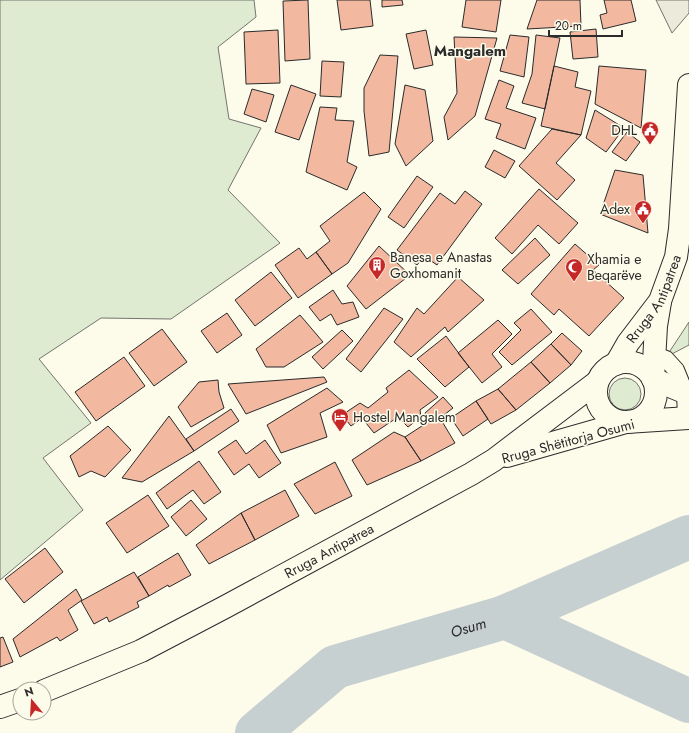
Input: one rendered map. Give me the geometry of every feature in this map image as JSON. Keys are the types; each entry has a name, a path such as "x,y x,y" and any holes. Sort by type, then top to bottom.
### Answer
{"main road":[{"name":"Rruga Antipatrea","path":"616,364 628,343 660,301 676,256 680,230 689,85"},
{"path":"660,301 656,326 653,379 656,392 654,402 650,410 644,416 635,421 617,421 601,410 597,401 595,392 597,382 601,374 607,368 616,364 630,362 644,368 653,379 686,388"},
{"name":"Rruga Antipatrea","path":"52,688 140,651 386,521 494,460 597,382"},
{"name":"Rruga Shëtitorja Osumi","path":"494,460 510,454 527,451 626,422 687,418"},
{"path":"0,707 12,703"}],"street":[{"path":"655,355 666,358 676,370 686,388 687,418"}],"green space":[{"path":"0,0 254,0 256,17 218,47 229,119 261,128 228,190 280,243 171,319 101,318 39,359 91,423 43,458 83,510 0,580"},
{"path":"689,322 689,345 666,357"},
{"path":"622,378 628,378 638,385 641,394 640,400 634,407 628,410 622,410 612,403 609,397 609,391 616,381"}],"shaded area":[{"path":"656,0 689,0 689,13 672,33"}],"building":[{"path":"308,0 310,59 285,61 283,1"},
{"path":"337,0 370,0 373,26 341,30"},
{"path":"382,0 402,0 403,5 382,7"},
{"path":"466,0 501,0 496,32 462,27"},
{"path":"537,0 580,0 581,26 527,29"},
{"path":"604,0 631,0 636,21 603,29 600,15 607,13"},
{"path":"596,29 598,57 573,59 570,32"},
{"path":"278,30 280,83 246,84 244,32"},
{"path":"426,30 433,65 414,69 406,34"},
{"path":"510,35 529,37 524,77 500,71"},
{"path":"536,35 560,38 545,109 522,103 532,74"},
{"path":"454,37 497,38 475,116 448,140 444,117 457,93"},
{"path":"380,55 398,56 389,152 369,156 364,111 364,88"},
{"path":"322,61 344,62 341,97 320,96"},
{"path":"554,66 578,72 575,87 591,91 581,135 541,126"},
{"path":"599,66 646,70 641,128 595,104"},
{"path":"499,80 514,86 506,108 536,118 525,149 496,138 501,124 485,119"},
{"path":"291,85 316,94 299,140 275,132"},
{"path":"405,85 425,90 433,141 406,166 395,144"},
{"path":"252,89 274,95 266,122 244,114"},
{"path":"320,107 337,108 335,120 354,121 347,162 357,167 347,190 306,172"},
{"path":"595,110 624,128 606,152 586,138"},
{"path":"552,129 581,135 556,163 575,180 557,200 519,166"},
{"path":"627,132 640,142 626,161 612,152"},
{"path":"494,150 515,161 505,178 485,167"},
{"path":"615,170 643,175 648,233 600,214"},
{"path":"417,176 433,187 404,228 388,217"},
{"path":"539,189 578,223 559,244 538,225 512,254 495,238"},
{"path":"465,191 482,204 437,265 424,256 417,265 397,250 440,193 455,204"},
{"path":"364,192 381,209 348,263 332,274 316,252 330,241 320,226"},
{"path":"535,238 550,255 518,284 502,270"},
{"name":"Xhamia e Beqarëve","path":"575,244 599,265 593,270 624,298 589,336 559,309 554,315 531,294"},
{"name":"Banesa e Anastas Goxhomanit","path":"379,246 410,275 366,309 347,286"},
{"path":"299,248 307,259 316,252 332,274 298,298 275,265"},
{"path":"271,272 292,298 255,326 235,300"},
{"path":"458,277 484,300 448,332 445,327 411,357 394,342 417,308 424,314"},
{"path":"333,290 342,304 353,302 359,317 337,325 331,314 320,321 309,307"},
{"path":"384,308 403,319 361,372 346,359"},
{"path":"531,309 552,332 512,365 499,352 521,330 514,323"},
{"path":"227,313 242,335 217,353 201,331"},
{"path":"300,315 323,342 284,367 266,367 256,349"},
{"path":"498,320 512,334 492,354 502,367 482,383 458,353"},
{"path":"162,329 187,362 154,386 129,353"},
{"path":"342,330 353,341 323,369 312,357"},
{"path":"562,333 582,351 571,365 551,344"},
{"path":"446,336 469,367 445,387 417,359"},
{"path":"551,344 571,365 550,383 531,362"},
{"path":"124,357 145,386 96,421 75,392"},
{"path":"531,362 550,383 516,410 498,389"},
{"path":"409,370 438,397 420,410 421,417 408,427 398,417 374,433 362,418 351,426 342,415 360,403 368,408 388,392 386,388"},
{"path":"324,377 327,382 246,414 228,384"},
{"path":"218,380 219,392 224,408 191,427 178,407 199,382"},
{"path":"327,388 343,402 320,413 327,437 281,453 267,425"},
{"path":"498,389 516,410 491,424 476,401"},
{"path":"443,397 453,408 440,418 455,443 421,461 405,437 428,422 425,413"},
{"path":"476,401 488,419 463,436 451,418"},
{"path":"231,409 239,421 194,451 186,439"},
{"path":"169,416 194,451 142,482 122,478"},
{"path":"108,426 131,450 105,477 91,471 79,477 70,456"},
{"path":"394,432 405,437 421,461 367,485 352,460"},
{"path":"236,440 246,454 265,440 281,463 259,478 249,464 234,475 218,452"},
{"path":"199,461 221,492 204,504 193,490 167,509 156,493"},
{"path":"335,462 352,496 315,514 294,484"},
{"path":"285,490 299,516 255,540 241,513"},
{"path":"148,495 169,526 127,553 106,523"},
{"path":"191,500 207,519 186,536 171,517"},
{"path":"241,513 255,540 209,564 196,545"},
{"path":"45,548 63,572 24,603 5,579"},
{"path":"178,553 191,575 169,587 168,585 149,596 138,577"},
{"path":"134,572 149,596 137,602 139,607 109,622 107,617 94,624 81,601"},
{"path":"76,589 82,600 68,610 78,630 60,641 57,637 20,657 13,639"},
{"path":"3,637 13,662 0,667 0,638"}],"waterway":[{"path":"505,617 689,537"},
{"name":"Osum","path":"257,733 335,667 505,617 689,701"}],"place":[{"name":"DHL","path":"650,145"},
{"name":"Adex","path":"643,224"},
{"name":"Banesa e Anastas Goxhomanit","path":"377,280"},
{"name":"Xhamia e Beqarëve","path":"574,282"},
{"name":"Hostel Mangalem","path":"340,432"}],"district":[{"name":"Mangalem","path":"470,51"}]}
